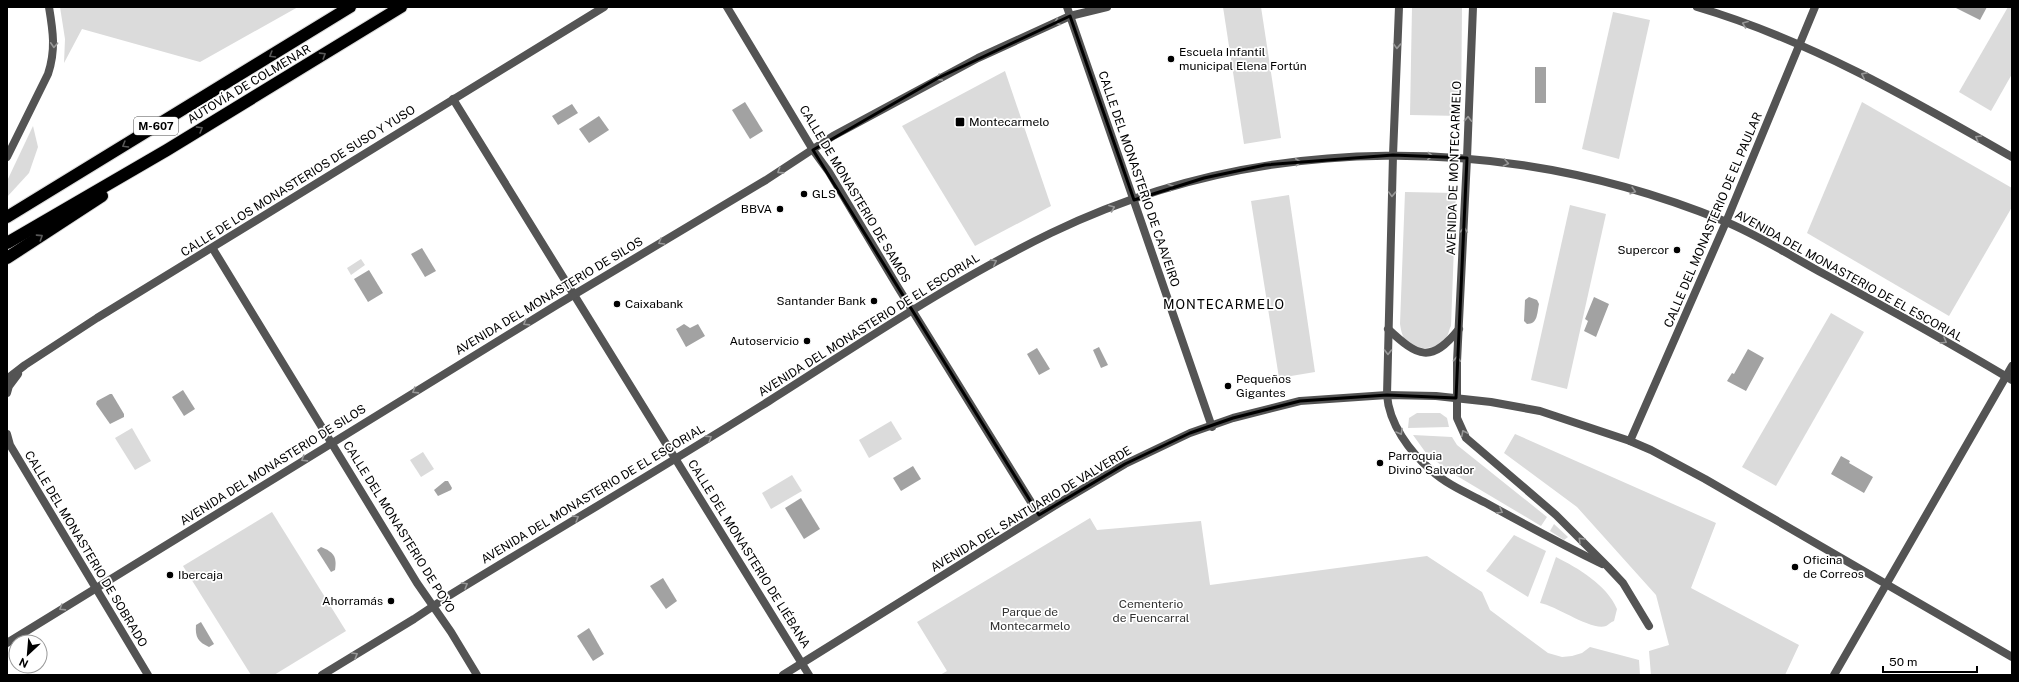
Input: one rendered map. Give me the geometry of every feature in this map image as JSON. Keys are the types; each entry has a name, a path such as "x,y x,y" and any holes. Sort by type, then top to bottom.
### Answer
{"highway":[{"name":"AUTOVÍA DE COLMENAR","path":"7,217 350,7"},
{"name":"AUTOVÍA DE COLMENAR","path":"7,243 166,150 401,7"},
{"path":"7,258 87,206 166,150"}],"street":[{"path":"7,157 48,74 53,60 54,40 49,7"},
{"name":"CALLE DE LOS MONASTERIOS DE SUSO Y YUSO","path":"7,379 25,365 97,318 213,249 453,99 604,7"},
{"name":"CALLE DE MONASTERIO DE SAMOS","path":"728,7 813,150 829,172 912,310 1039,515"},
{"name":"CALLE DEL MONASTERIO DE CAAVEIRO","path":"1067,7 1212,426"},
{"name":"AVENIDA DEL MONASTERIO DE SILOS","path":"7,641 18,636 573,295 766,180 833,136 938,78 1070,16 1107,7"},
{"path":"1399,7 1388,329 1388,404 1399,431 1417,457 1432,471 1448,482 1542,534 1608,567"},
{"name":"AVENIDA DE MONTECARMELO","path":"1473,7 1456,398 1457,418 1466,438 1556,515 1623,583 1649,626"},
{"path":"1697,7 1799,45 1886,86 2012,157"},
{"name":"CALLE DEL MONASTERIO DE EL PAULAR","path":"1630,441 1726,222 1815,7"},
{"name":"CALLE DEL MONASTERIO DE LIÉBANA","path":"453,99 809,675"},
{"name":"AVENIDA DEL MONASTERIO DE EL ESCORIAL","path":"322,675 432,606 676,458 912,310 984,268 1055,231 1134,200 1204,178 1265,165 1393,155 1467,158 1493,160 1597,180 1662,199 1726,222 1867,298 2009,378"},
{"name":"CALLE DEL MONASTERIO DE POYO","path":"213,249 432,606 477,675"},
{"path":"1388,329 1404,344 1418,352 1431,353 1442,348 1459,329"},
{"path":"7,394 9,386 25,365"},
{"path":"1834,675 1886,584 2009,378 2012,366"},
{"name":"AVENIDA DEL SANTUARIO DE VALVERDE","path":"783,675 1039,515 1125,464 1190,434 1233,418 1300,401 1388,395 1456,398 1540,411 1630,441 1651,450 1705,479 2012,657"},
{"name":"CALLE DEL MONASTERIO DE SOBRADO","path":"7,434 10,445 148,675"}],"highlighted area":[{"path":"1070,16 1134,200 1204,178 1265,165 1393,155 1467,158 1456,398 1387,395 1300,401 1233,418 1190,433 1125,464 1039,515 813,150 938,78"}],"green space":[{"path":"60,7 298,7 200,62 82,29 64,63 65,39"},
{"path":"1223,7 1261,7 1281,138 1244,144"},
{"path":"1412,7 1462,7 1461,116 1410,115"},
{"path":"2008,7 2012,7 2012,74 1991,111 1959,92"},
{"path":"1613,12 1650,20 1619,159 1582,149"},
{"path":"1005,71 1051,206 975,246 902,126"},
{"path":"1862,102 2012,188 2012,207 1949,316 1807,233"},
{"path":"33,126 38,147 29,173 7,197 7,181"},
{"path":"1405,192 1456,193 1451,326 1443,342 1428,348 1411,345 1405,340 1401,331 1400,324"},
{"path":"1289,195 1315,372 1279,378 1251,201"},
{"path":"1570,205 1606,214 1567,389 1531,380"},
{"path":"361,259 365,265 351,275 347,268"},
{"path":"1831,313 1864,332 1776,486 1742,467"},
{"path":"1417,413 1440,413 1447,418 1449,427 1408,428 1409,418"},
{"path":"891,421 902,439 869,458 859,440"},
{"path":"132,428 151,461 135,470 115,438"},
{"path":"1515,434 1716,523 1691,588 1799,645 1785,675 1651,675 1649,651 1669,645 1656,595 1577,507 1504,453"},
{"path":"1413,435 1452,437 1457,445 1547,517 1541,526 1447,470 1426,453"},
{"path":"423,452 434,469 421,477 410,460"},
{"path":"792,475 802,491 771,509 762,493"},
{"path":"272,512 346,631 274,675 251,675 183,566"},
{"name":"Cementerio de Fuencarral","path":"1090,518 1097,530 1201,521 1210,585 1427,556 1482,592 1490,610 1548,653 1562,657 1572,656 1582,653 1590,647 1639,660 1640,675 940,675 947,671 917,622"},
{"path":"1554,524 1568,537 1564,540 1550,531"},
{"path":"1514,535 1546,551 1528,597 1486,571"},
{"path":"1556,557 1591,578 1606,592 1617,609 1614,621 1606,626 1600,627 1583,622 1540,603"}],"shaded area":[{"path":"1954,7 1987,7 1980,20"},
{"path":"1535,67 1546,67 1546,103 1535,103"},
{"path":"745,102 763,131 750,139 732,110"},
{"path":"572,104 578,113 558,125 552,116"},
{"path":"599,116 609,130 589,143 579,129"},
{"path":"422,248 436,271 425,277 411,254"},
{"path":"369,270 383,293 368,302 354,279"},
{"path":"1529,297 1537,300 1539,304 1535,320 1531,324 1527,324 1524,321 1525,300"},
{"path":"1594,297 1609,304 1596,337 1584,331 1588,321 1585,319"},
{"path":"684,324 690,328 698,324 705,336 686,347 676,329"},
{"path":"1099,347 1108,365 1101,368 1093,350"},
{"path":"1037,348 1050,369 1039,375 1027,354"},
{"path":"1748,349 1764,358 1746,391 1727,381 1732,373 1734,374"},
{"path":"183,390 195,409 184,416 172,397"},
{"path":"112,394 124,414 124,417 110,424 96,404 97,401"},
{"path":"1841,456 1850,461 1849,463 1873,477 1864,493 1831,474"},
{"path":"913,466 921,479 901,491 893,478"},
{"path":"445,481 448,481 452,488 451,490 438,496 434,490"},
{"path":"801,498 820,529 804,539 785,508"},
{"path":"321,547 332,553 335,558 335,570 331,572 317,550"},
{"path":"663,578 677,601 666,609 650,586"},
{"path":"201,622 214,644 209,647 198,639 196,633 196,625"},
{"path":"589,628 604,654 593,661 577,636"}],"place":[{"name":"Escuela Infantil municipal Elena Fortún","path":"1171,59"},
{"name":"Montecarmelo","path":"960,122"},
{"name":"GLS","path":"804,194"},
{"name":"BBVA","path":"780,209"},
{"name":"Supercor","path":"1677,250"},
{"name":"Santander Bank","path":"874,301"},
{"name":"Caixabank","path":"617,304"},
{"name":"Autoservicio","path":"807,341"},
{"name":"Pequeños Gigantes","path":"1228,386"},
{"name":"Parroquia Divino Salvador","path":"1380,463"},
{"name":"Oficina de Correos","path":"1795,567"},
{"name":"Ibercaja","path":"170,575"},
{"name":"Ahorramás","path":"391,601"}],"district":[{"name":"MONTECARMELO","path":"1224,304"}],"park label":[{"name":"Parque de Montecarmelo","path":"1030,619"}]}
